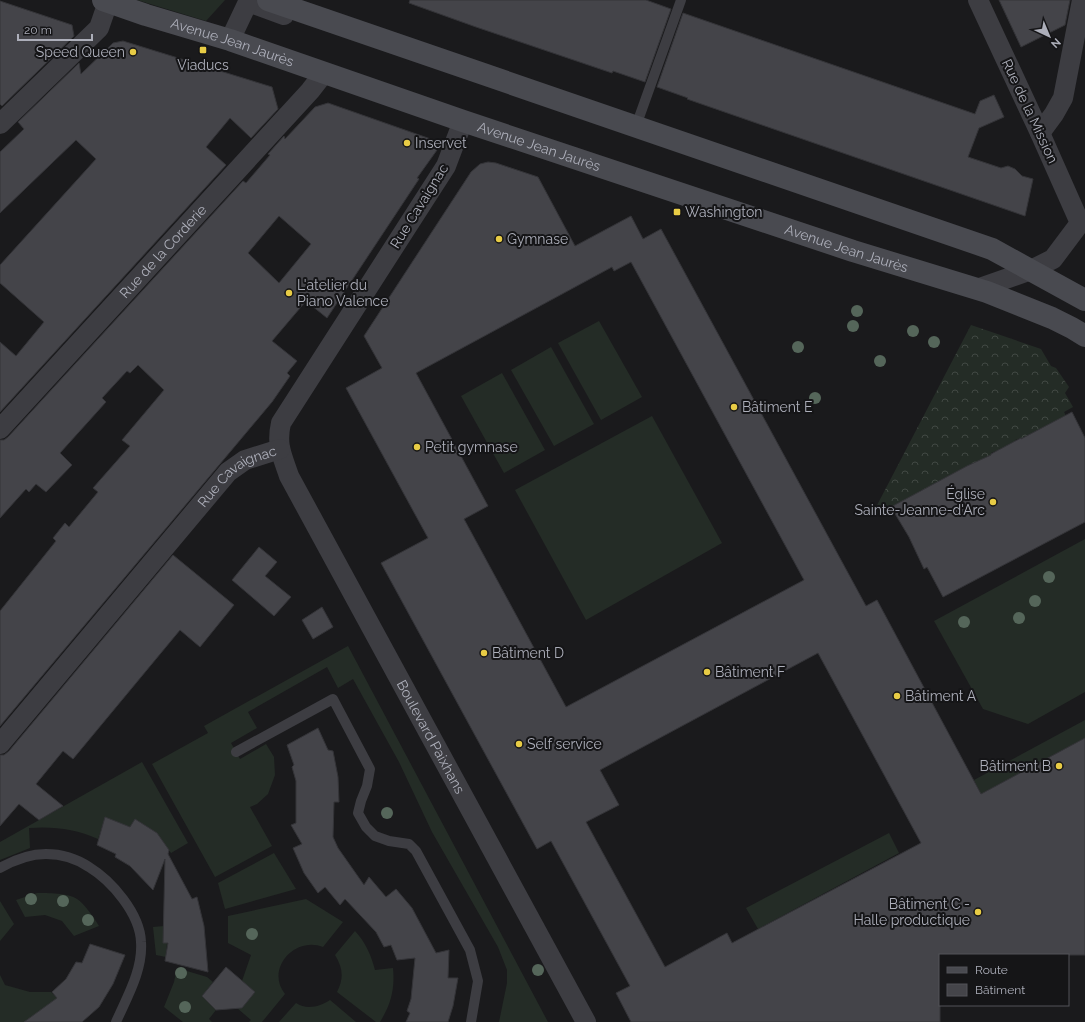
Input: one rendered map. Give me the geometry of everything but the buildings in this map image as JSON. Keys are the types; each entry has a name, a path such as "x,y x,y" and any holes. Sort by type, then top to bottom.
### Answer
{"main road":[{"name":"Avenue Jean Jaurès","path":"106,1 230,40 463,121 845,248 977,288 1072,328 1085,336"},
{"path":"255,1 471,69 992,249 1085,300"}],"street":[{"name":"Rue de la Mission","path":"978,0 1040,133 1082,228 1052,259 1031,270"},
{"path":"1040,133 1054,114 1063,98 1082,0"},
{"path":"0,124 99,28 106,1"},
{"path":"230,40 255,1"},
{"name":"Rue de la Corderie","path":"0,429 304,97 324,73"},
{"name":"Rue Cavaignac","path":"0,744 228,472 244,460 280,449 278,435 281,423 446,166 463,121"},
{"path":"977,288 1031,270"},
{"name":"Boulevard Paixhans","path":"280,449 289,476 586,1022"}],"lane":[{"path":"636,126 681,0"},
{"path":"236,752 333,699 370,769 367,786 358,813 366,827 375,836 389,841 408,844 416,851 470,950 478,982 471,1022"},
{"path":"0,868 15,860 46,854 68,857 90,867 110,884 125,902 137,925 142,940 141,956 133,984 116,1022"}],"green space":[{"path":"137,0 225,0 206,21"},
{"path":"599,321 642,397 601,420 558,343"},
{"path":"971,325 1041,349 1051,366 1056,368 1069,387 1065,393 1073,407 1064,412 1066,416 1021,439 1015,440 1016,442 997,452 991,453 991,455 876,515 874,511"},
{"path":"551,347 594,424 554,446 511,370"},
{"path":"502,373 545,450 504,473 461,396"},
{"path":"652,416 722,543 586,620 515,490"},
{"path":"1085,539 1085,692 1028,724 983,709 934,621"},
{"path":"348,646 548,1022 499,1022 507,983 507,970 498,947 432,832 399,762 353,679 338,688 327,667 248,712 257,728 231,743 240,759 266,744 274,757 275,775 268,794 257,804 250,807 272,846 215,877 152,764 208,733 204,726"},
{"path":"1085,720 1085,738 981,794 974,780"},
{"path":"142,762 188,843 171,853 157,833 135,819 130,827 105,818 98,839 64,829 47,827 29,828 30,848 0,860 0,842"},
{"path":"889,833 899,853 758,929 746,908"},
{"path":"274,853 296,889 225,909 218,883"},
{"path":"37,893 58,894 73,897 80,901 99,926 74,936 62,921 45,915 25,917 16,900"},
{"path":"306,899 343,922 323,947 313,945 302,946 293,950 286,957 281,965 279,975 280,984 285,994 262,1022 249,1022 251,1020 237,1008 242,1008 255,992 242,981 251,955 228,943 228,916"},
{"path":"0,901 14,924 0,941"},
{"path":"164,926 163,942 167,943 166,957 156,955 153,927"},
{"path":"355,931 368,949 375,970 393,968 393,990 387,1009 380,1022 376,1022 337,992 341,982 342,973 340,964 335,955"},
{"path":"177,968 207,977 213,982 202,996 216,1010 209,1019 212,1022 183,1022 164,1007 174,982"},
{"path":"0,975 5,985 30,992 51,992 57,998 43,1022 0,1022"},
{"path":"330,1000 356,1022 279,1022 296,1003 313,1007"}],"place":[{"name":"Viaducs","path":"203,50"},
{"name":"Speed Queen","path":"133,52"},
{"name":"Inservet","path":"407,143"},
{"name":"Washington","path":"677,212"},
{"name":"Gymnase","path":"499,239"},
{"name":"L'atelier du Piano Valence","path":"289,293"},
{"name":"Bâtiment E","path":"734,407"},
{"name":"Petit gymnase","path":"417,447"},
{"name":"Église Sainte-Jeanne-d'Arc","path":"993,502"},
{"name":"Bâtiment D","path":"484,653"},
{"name":"Bâtiment F","path":"707,672"},
{"name":"Bâtiment A","path":"897,696"},
{"name":"Self service","path":"519,744"},
{"name":"Bâtiment B","path":"1059,766"},
{"name":"Bâtiment C - Halle productique","path":"978,912"}]}
